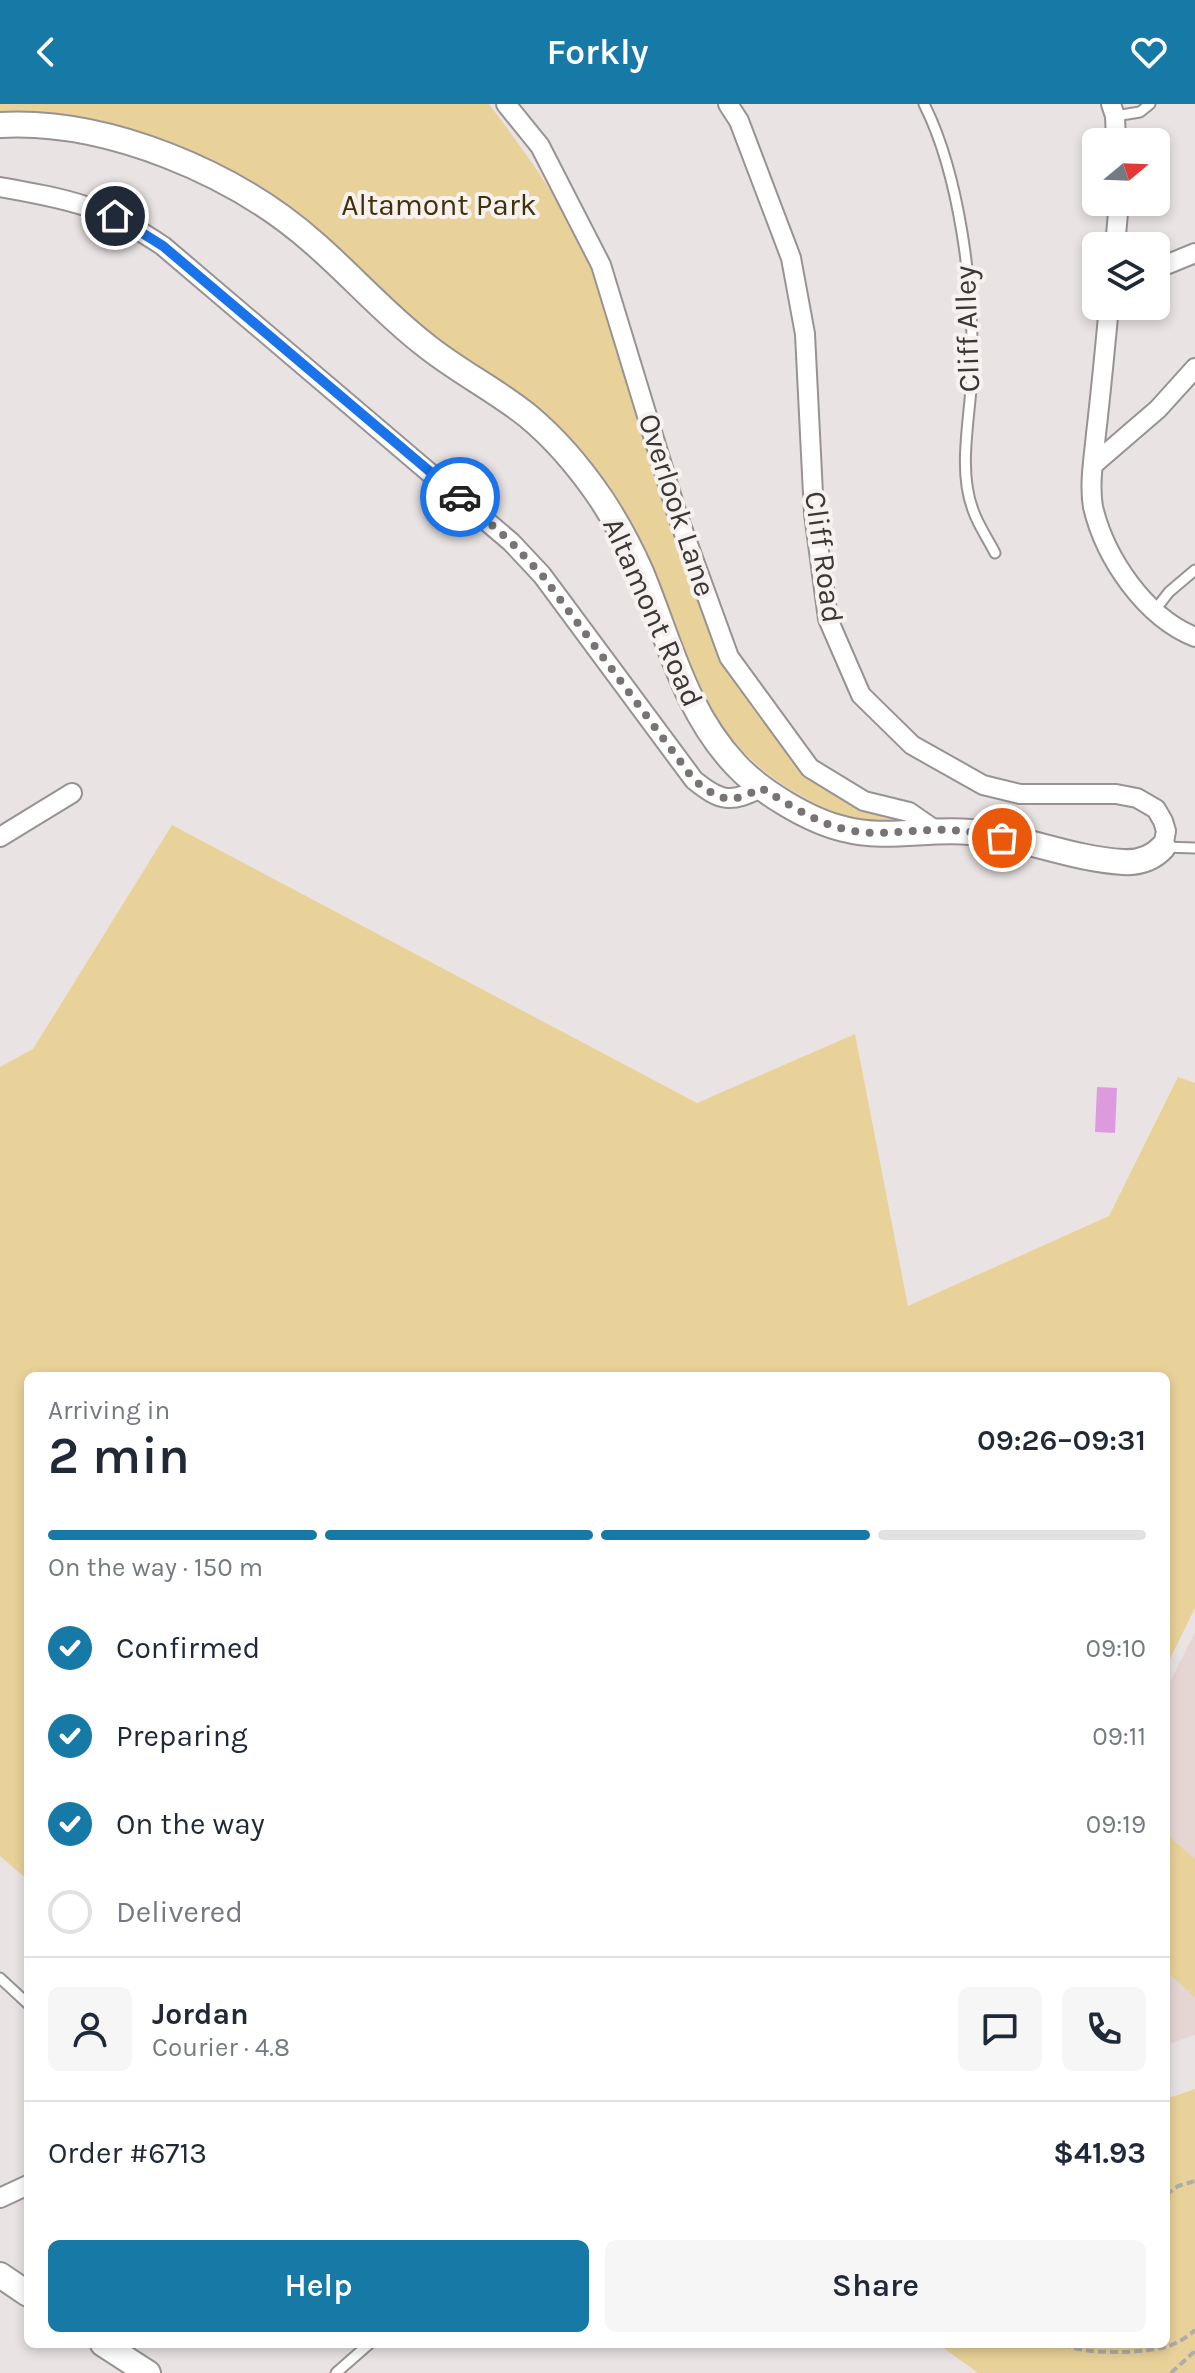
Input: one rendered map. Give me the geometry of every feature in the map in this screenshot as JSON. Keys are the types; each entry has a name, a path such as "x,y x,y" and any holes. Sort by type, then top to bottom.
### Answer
{"street":[{"name":"Overlook Lane","path":"506,104 540,146 601,265 677,514 729,657 810,768 864,801 909,812 935,830"},
{"name":"Cliff Road","path":"728,104 739,121 791,258 805,334 814,514 828,619 861,695 912,745 983,785 1020,794 1116,794 1137,798 1156,809 1163,821 1166,831 1163,847"},
{"name":"Altamont Road","path":"0,125 44,126 126,141 217,177 313,242 396,323 526,415 574,462 624,535 693,706 736,765 761,788 808,815 841,829 887,834 935,830 974,832 1070,856 1125,863 1140,862 1163,847"},
{"path":"0,187 60,197 99,209 130,224 163,246 511,542 542,575 694,780 713,795 730,799 743,797 761,788"},
{"path":"1170,263 1195,253"},
{"path":"1108,320 1093,465 1093,505 1110,555 1139,596 1182,632 1195,637"},
{"path":"1093,465 1158,409 1195,368"},
{"path":"0,837 72,793"},
{"path":"0,2198 24,2187"},
{"path":"0,2275 24,2291"},
{"path":"109,2348 148,2373"}],"lane":[{"name":"Cliff Alley","path":"924,104 954,190 967,269 972,370 965,459 972,509 995,553"},
{"path":"1113,110 1140,112 1150,104"},
{"path":"1155,610 1169,592 1195,570"},
{"name":"Altamont Road","path":"1163,847 1195,848"},
{"path":"0,1978 24,2000"},
{"path":"336,2373 364,2348"}],"path":[{"path":"1170,2192 1195,2181"},
{"path":"1170,2345 1185,2339 1195,2330"},
{"path":"1071,2348 1116,2351 1163,2348"},
{"path":"1171,2373 1195,2351"}],"shaded area":[{"path":"1097,1087 1117,1088 1115,1133 1095,1132"},
{"path":"1195,1632 1195,2035 1170,2044 1170,1682"}],"green space":[{"name":"Altamont Park","path":"0,104 489,104 559,205 594,270 726,667 783,747 808,774 901,817 903,823 858,819 820,806 793,791 753,761 723,727 701,690 632,524 590,460 535,405 400,310 305,217 257,186 188,152 150,138 72,118 0,113"},
{"path":"172,825 697,1103 855,1034 908,1306 1109,1216 1178,1077 1195,1083 1195,1608 1170,1659 1170,1372 24,1372 24,1877 0,1856 0,1067 33,1049"},
{"path":"1170,1837 1195,1859 1195,1997 1170,1975"},
{"path":"1195,2089 1195,2373 978,2373 944,2348 1170,2348 1170,2098"}],"way so far":[{"path":"460,497 511,542 542,575 694,780 713,795 730,799 743,797 761,788 808,815 841,829 866,833 935,830 974,832 1002,838"}],"route":[{"path":"115,216 163,246 460,497"}]}
